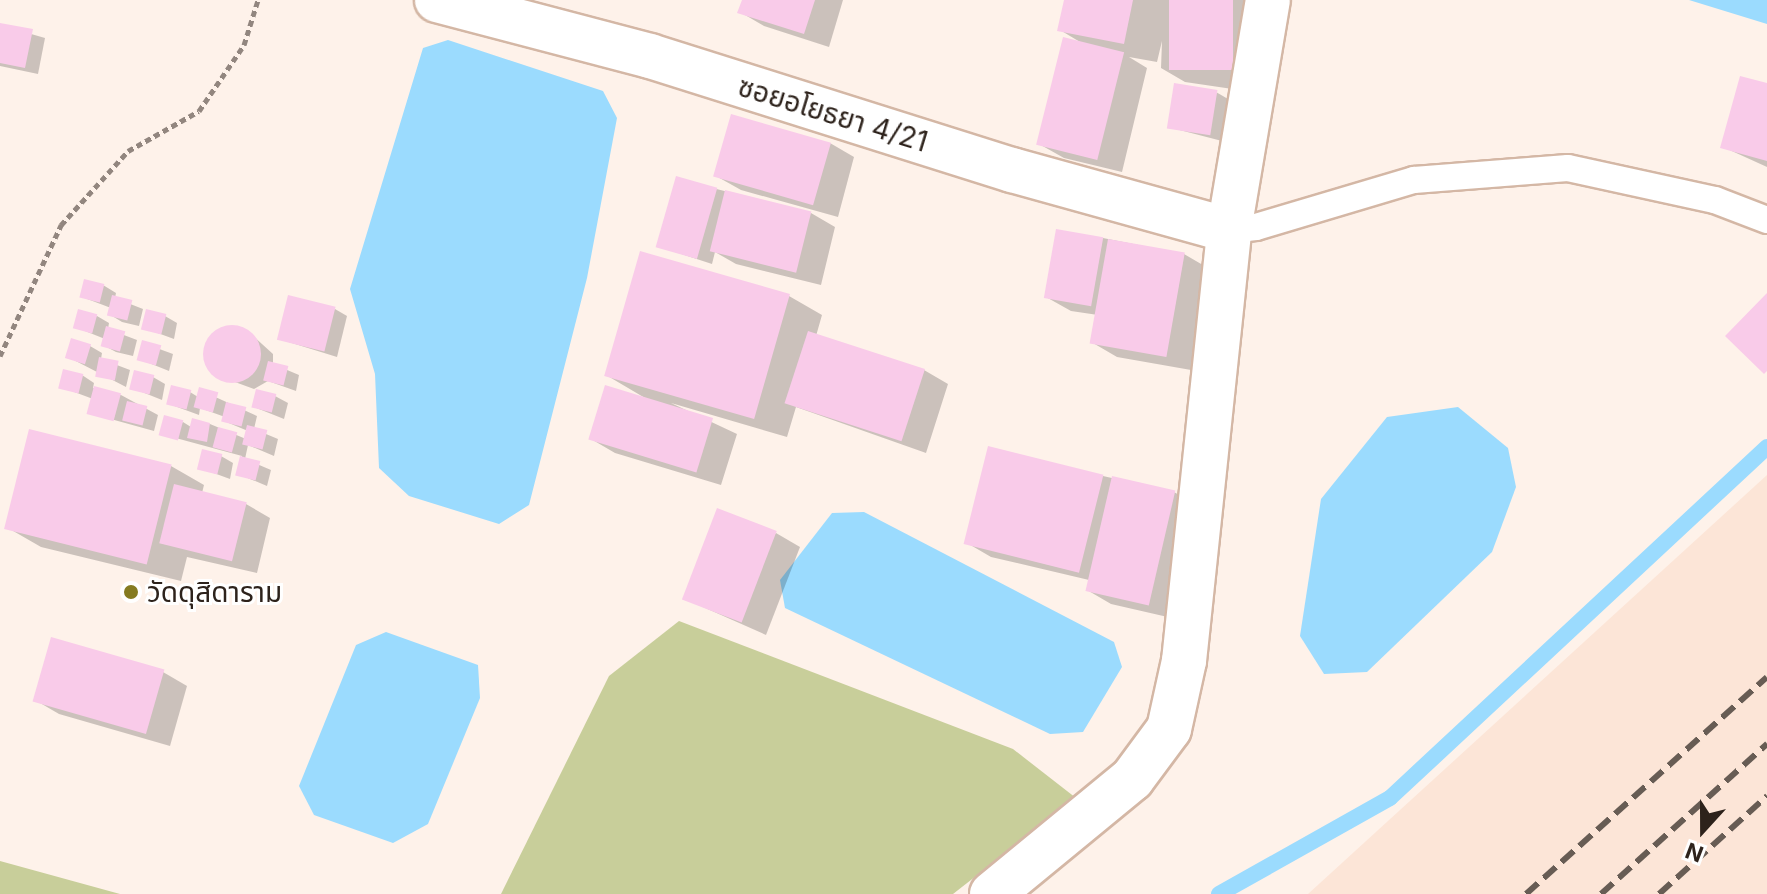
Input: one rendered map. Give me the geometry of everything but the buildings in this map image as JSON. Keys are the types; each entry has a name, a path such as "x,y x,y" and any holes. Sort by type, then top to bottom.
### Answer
{"street":[{"name":"ซอยอโยธยา 4/21","path":"437,0 650,56 1012,170 1229,230"},
{"path":"992,894 1132,779 1169,729 1184,661 1229,230 1268,0"}],"lane":[{"path":"1229,230 1256,227 1414,180 1568,168 1715,200 1767,220"}],"path":[{"path":"0,356 61,225 128,151 199,111 244,45 258,0"}],"shaded area":[{"path":"1767,475 1767,894 1308,894"}],"green space":[{"path":"679,621 1013,749 1076,798 953,894 501,894 609,676"},
{"path":"0,861 120,894 0,894"}],"water":[{"path":"1689,0 1767,0 1767,24"},
{"path":"448,40 603,91 617,118 587,278 529,505 499,524 409,496 379,468 375,374 350,289 423,48"},
{"path":"1458,407 1508,448 1516,487 1492,552 1367,672 1324,674 1300,636 1321,499 1387,417"},
{"path":"864,512 1114,642 1122,667 1083,732 1050,734 785,608 780,580 832,513"},
{"path":"386,632 478,665 480,698 428,824 393,843 314,815 299,786 356,645"}],"waterway":[{"path":"1219,894 1390,798 1767,447"}],"railway":[{"path":"1526,894 1767,677"},
{"path":"1601,894 1767,744"},
{"path":"1659,894 1767,796"}],"place":[{"name":"วัดดุสิดาราม","path":"131,592"}]}
